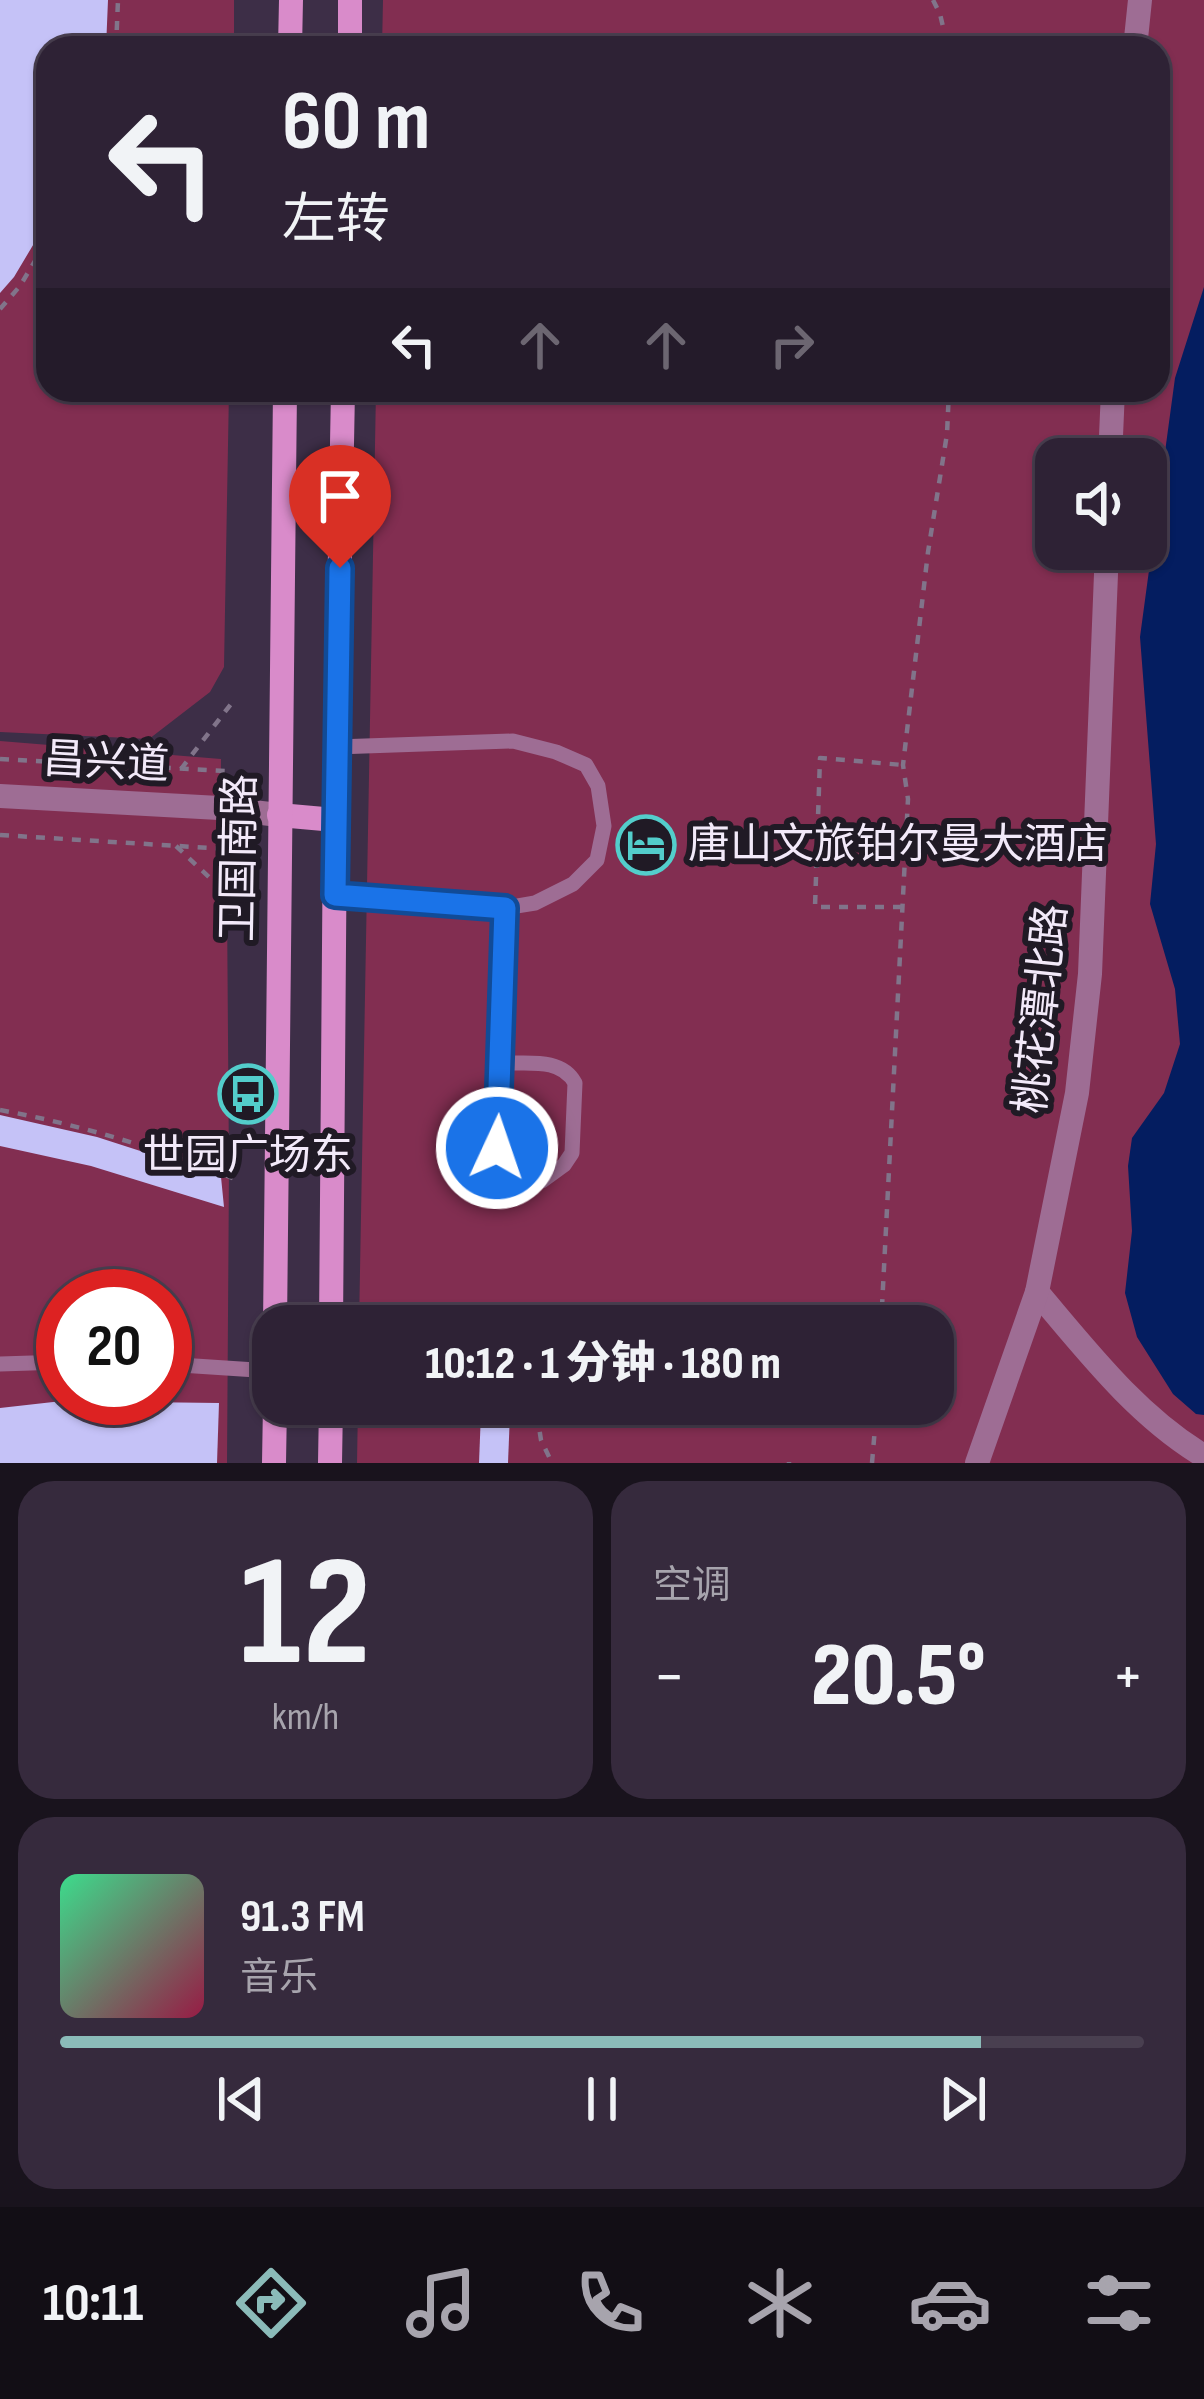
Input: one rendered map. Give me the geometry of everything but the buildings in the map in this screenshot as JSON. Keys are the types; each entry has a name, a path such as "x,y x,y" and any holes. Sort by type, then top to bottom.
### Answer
{"main road":[{"path":"290,36 291,0"},
{"path":"350,0 350,36"},
{"name":"卫国南路","path":"275,1305 285,402"},
{"path":"332,1305 343,402"},
{"path":"279,815 335,820"},
{"path":"274,1425 274,1463"},
{"path":"330,1463 331,1425"}],"street":[{"path":"1136,36 1140,0"},
{"path":"1111,438 1112,402"},
{"name":"桃花潭北路","path":"977,1463 1037,1292 1077,1094 1090,974 1106,570"},
{"name":"昌兴道","path":"0,796 279,815"},
{"path":"1037,1292 1140,1407 1203,1456"}],"lane":[{"path":"335,895 505,908 535,903 573,884 597,860 604,826 598,786 586,765 556,752 513,741 336,747"},
{"path":"501,1063 557,1065 575,1082 572,1153 542,1181 513,1184 497,1148 505,908"},
{"path":"0,1364 36,1363"},
{"path":"192,1366 252,1370"}],"path":[{"path":"116,36 118,0"},
{"path":"932,0 945,36"},
{"path":"0,308 36,259"},
{"path":"882,1305 908,799 903,765 948,402"},
{"path":"181,769 231,704"},
{"path":"902,907 815,907 820,758 903,765"},
{"path":"0,759 226,771"},
{"path":"0,835 227,849"},
{"path":"176,846 228,895"},
{"path":"0,1110 155,1148 236,1179"},
{"path":"539,1425 552,1463"},
{"path":"872,1463 875,1425"}],"shaded area":[{"path":"0,0 234,0 234,36 36,36 36,402 229,402 224,667 210,692 149,739 0,732"},
{"path":"383,0 1204,0 1204,1463 357,1463 358,1425 954,1425 954,1305 359,1305 376,402 1170,402 1170,36 382,36"},
{"path":"1204,287 1204,1415 1196,1414 1173,1394 1137,1337 1125,1293 1132,1231 1128,1166 1132,1138 1164,1093 1180,1044 1175,989 1150,904 1156,844 1140,637 1149,570 1167,570 1167,438 1175,378"},
{"path":"0,741 221,759 220,863 227,903 227,1463 0,1463"}],"place":[{"name":"唐山文旅铂尔曼大酒店","path":"646,845"},
{"name":"世园广场东","path":"248,1094"}],"route":[{"path":"340,568 335,895 505,908 497,1148"}]}
